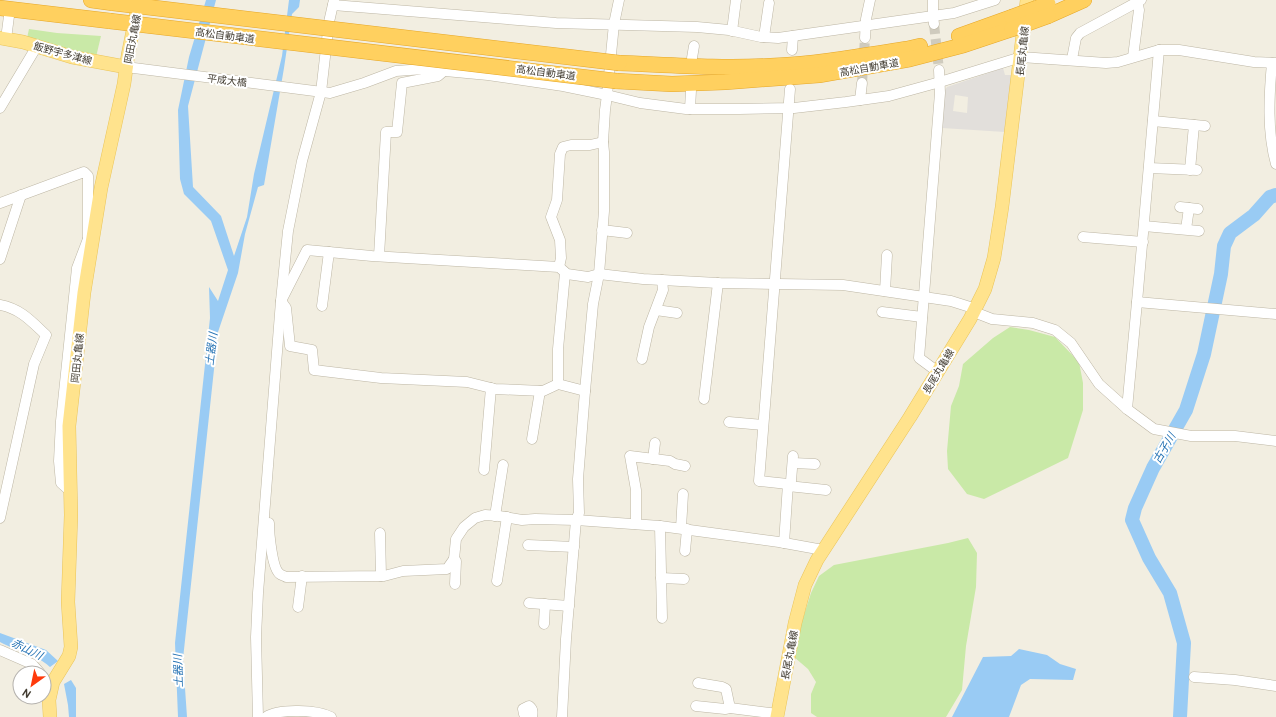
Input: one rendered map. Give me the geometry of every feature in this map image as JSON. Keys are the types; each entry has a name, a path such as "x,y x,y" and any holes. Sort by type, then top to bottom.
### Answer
{"highway":[{"name":"高松自動車道","path":"91,0 619,63 727,67 818,63 907,49 1012,23"},
{"name":"高松自動車道","path":"4,12 110,21 616,81 672,84 718,83 819,75 910,60 964,45 1051,7 1084,0"}],"main road":[{"name":"岡田丸亀線","path":"52,675 69,656 71,647 68,602 70,491 69,426 90,240 124,84 139,0"},
{"name":"長尾丸亀線","path":"778,715 795,623 805,585 817,560 938,372 974,312 985,289 994,258 1002,207 1027,0"},
{"name":"飯野宇多津線","path":"3,38 37,46 72,57 126,67"},
{"name":"岡田丸亀線","path":"50,705 50,717"}],"street":[{"path":"562,717 566,639 576,520 579,513 578,479 585,391 593,304 599,274 604,211 603,142 605,110 608,95 614,24 619,0"},
{"path":"732,31 736,0"},
{"path":"865,38 870,0"},
{"path":"933,20 934,0"},
{"path":"258,717 256,637 258,593 288,231 334,3 556,22 697,27 778,38 866,25 933,20 995,0"},
{"path":"1072,59 1076,38 1080,33 1139,1 1133,57"},
{"path":"764,37 769,3"},
{"path":"3,38 4,12"},
{"path":"792,50 793,36"},
{"path":"0,108 37,46"},
{"path":"692,58 694,46"},
{"path":"1021,56 1106,63 1118,62 1159,50 1179,50 1254,62 1274,63 1269,98 1272,150 1276,164"},
{"path":"1127,409 1138,302 1159,50"},
{"name":"平成大橋","path":"126,67 330,93 344,90 396,71 424,69 488,75 563,86 640,103 690,109 789,108 889,96 940,82 1021,56"},
{"path":"938,70 940,93 919,358 938,372"},
{"path":"379,256 386,132 397,132 402,83 438,76 444,71"},
{"path":"860,100 862,83"},
{"path":"790,89 759,481 826,490"},
{"path":"690,109 691,90"},
{"path":"1153,121 1205,126"},
{"path":"1149,168 1193,170 1194,125"},
{"path":"558,384 558,349 562,270 560,240 551,217 557,200 560,154 563,147 571,145 590,145 603,142"},
{"path":"0,203 84,172 88,176 90,240"},
{"path":"0,259 21,195"},
{"path":"1186,229 1189,208"},
{"path":"1144,226 1199,230"},
{"path":"602,230 627,233"},
{"path":"1084,237 1143,242"},
{"path":"281,301 307,250 562,270 567,274 588,277 599,274 643,279 718,283 842,285 885,291 951,301 970,308 974,312 992,319 1033,324 1055,330 1071,344 1099,384 1144,423 1154,429 1191,436 1235,436 1276,441"},
{"path":"322,306 329,252"},
{"path":"885,291 887,255"},
{"path":"642,359 649,327 663,290 662,280"},
{"path":"704,399 718,283"},
{"path":"281,301 286,308 290,346 312,350 314,370 381,378 467,382 491,388 540,391 558,384 585,391"},
{"path":"1138,302 1276,314"},
{"path":"0,305 25,315 46,335 34,364 2,500 0,518"},
{"path":"656,310 677,313"},
{"path":"882,312 922,318"},
{"path":"484,470 491,388"},
{"path":"532,439 540,391"},
{"path":"729,422 763,425"},
{"path":"653,459 655,443"},
{"path":"636,524 636,490 630,456 670,461 675,464 685,466"},
{"path":"784,543 788,485 791,481 793,460 815,464"},
{"path":"495,516 503,465"},
{"path":"683,494 685,551"},
{"path":"455,584 456,561 454,559 456,540 464,527 475,518 485,515 522,520 576,520 660,526 784,543 823,550"},
{"path":"497,581 506,517"},
{"path":"264,520 269,522 276,570 280,574 286,576 381,576 403,571 446,569 454,559"},
{"path":"660,526 662,618"},
{"path":"380,533 381,576"},
{"path":"528,545 574,547"},
{"path":"298,607 302,576"},
{"path":"661,578 684,579"},
{"path":"529,603 569,606"},
{"path":"544,624 545,604"},
{"path":"0,650 33,665"},
{"path":"1194,677 1235,680 1276,686"},
{"path":"698,683 722,686 726,689 730,708"},
{"path":"527,717 524,714 523,709 528,706 532,708 532,717"},
{"path":"696,706 725,709 730,708 778,715"},
{"path":"266,717 272,713 318,712 331,717"}],"green space":[{"path":"29,29 57,33 101,36 96,57 27,38"},
{"path":"1010,327 1055,337 1079,362 1083,383 1083,410 1068,458 984,499 967,494 948,469 947,451 951,406 959,386 963,364 993,338"},
{"path":"968,538 977,553 976,587 966,646 962,690 946,717 817,717 811,713 811,694 816,682 808,669 794,657 797,637 811,593 819,576 834,565"}],"shaded area":[{"path":"1003,68 1005,75 1012,75 1005,132 942,128 944,92 947,87","holes":["955,95 968,97 967,113 953,111"]}],"water":[{"name":"土器川","path":"206,0 216,0 188,106 193,187 221,216 234,256 247,217 254,174 282,56 289,0 300,0 299,7 292,14 264,185 258,187 245,234 238,273 218,332 183,659 187,717 178,717 175,643 210,318 209,287 218,301 228,270 211,221 184,194 180,179 178,110 189,57"},
{"name":"赤山川","path":"0,633 46,650 58,661 52,666 48,665 38,658 0,642"},
{"path":"1019,649 1047,655 1060,664 1076,669 1073,680 1030,679 1021,685 1009,717 952,717 983,657 1011,656"},
{"path":"71,680 76,688 76,717 69,717 64,684"}],"waterway":[{"name":"古子川","path":"1180,717 1184,643 1170,593 1149,558 1132,520 1135,508 1153,468 1186,410 1204,354 1221,274 1224,246 1230,233 1254,215 1270,197 1276,195"}],"tunnel":[{"path":"934,24 939,70"},
{"path":"862,83 865,38"}]}
